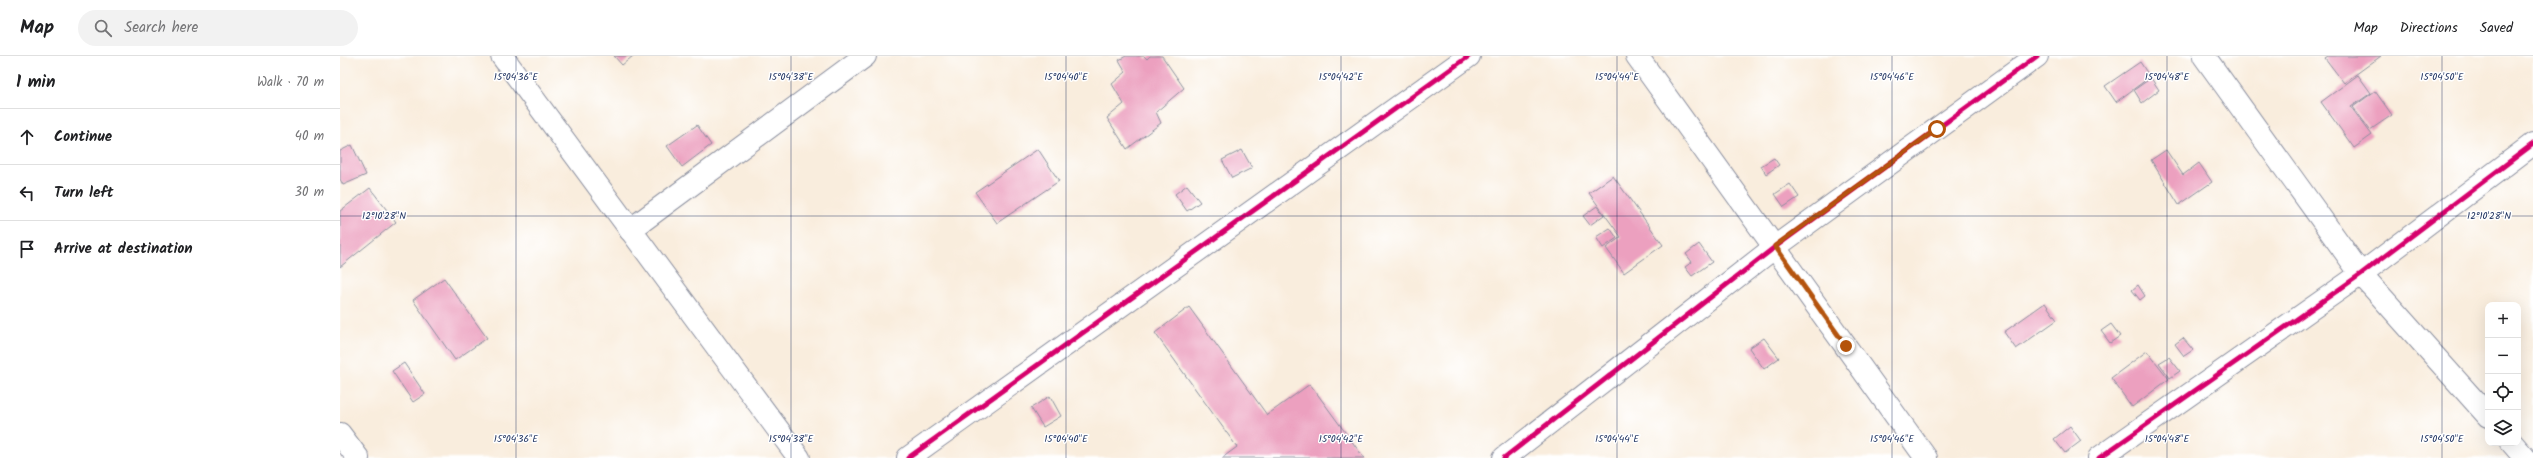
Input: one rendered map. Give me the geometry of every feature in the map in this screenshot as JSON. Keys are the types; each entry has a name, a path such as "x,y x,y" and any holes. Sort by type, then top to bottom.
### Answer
{"street":[{"path":"502,56 799,458"},
{"path":"630,230 865,56"},
{"path":"908,458 1469,56"},
{"path":"1637,56 1926,458"},
{"path":"1504,458 1775,246 2037,56"},
{"path":"2204,56 2361,274 2485,413"},
{"path":"2099,458 2361,274 2533,144"},
{"path":"340,434 351,456"},
{"path":"2515,446 2525,458"}],"building":[{"path":"614,56 633,56 622,65"},
{"path":"1126,56 1144,56 1147,59 1150,56 1162,56 1184,88 1156,112 1161,123 1127,149 1107,118 1124,104 1112,84 1126,72 1119,60"},
{"path":"2328,56 2381,56 2344,83 2325,58"},
{"path":"2140,62 2150,77 2116,102 2105,86"},
{"path":"2358,75 2371,93 2351,107 2372,135 2354,148 2321,102"},
{"path":"2151,78 2159,90 2142,103 2134,90"},
{"path":"2375,91 2392,115 2370,130 2353,107"},
{"path":"697,125 711,145 682,167 667,146"},
{"path":"352,145 366,175 343,185 340,179 340,151"},
{"path":"1038,149 1059,181 997,223 975,192"},
{"path":"1242,150 1252,168 1232,178 1222,160"},
{"path":"2166,150 2183,175 2199,163 2212,182 2179,205 2151,160"},
{"path":"1774,158 1779,165 1766,174 1761,166"},
{"path":"1613,176 1663,245 1624,273 1606,248 1621,237 1589,193"},
{"path":"1790,184 1799,197 1784,207 1775,194"},
{"path":"1187,185 1200,202 1187,211 1175,194"},
{"path":"370,188 396,222 340,267 340,211"},
{"path":"1597,206 1604,215 1590,225 1583,216"},
{"path":"1610,228 1617,238 1603,248 1596,237"},
{"path":"1699,244 1712,262 1692,276 1685,267 1692,262 1686,254"},
{"path":"444,278 487,338 455,360 413,300"},
{"path":"2138,285 2145,296 2140,300 2132,290"},
{"path":"2045,303 2057,320 2016,349 2004,332"},
{"path":"1189,307 1267,415 1310,384 1364,458 1222,458 1237,447 1155,333"},
{"path":"2111,324 2120,336 2110,343 2101,331"},
{"path":"1764,338 1779,358 1764,369 1749,348"},
{"path":"2183,338 2193,350 2184,356 2175,344"},
{"path":"2147,351 2169,379 2132,407 2111,378"},
{"path":"2169,357 2180,371 2170,378 2159,363"},
{"path":"404,363 425,394 413,402 392,371"},
{"path":"1050,396 1061,416 1043,427 1031,408"},
{"path":"2070,426 2081,441 2065,453 2054,439"}],"cycle path":[{"path":"908,458 1469,56"},
{"path":"1504,458 1775,247 2037,56"},
{"path":"2099,458 2361,274 2533,144"}],"route":[{"path":"1846,346 1775,246 1937,129"}]}
